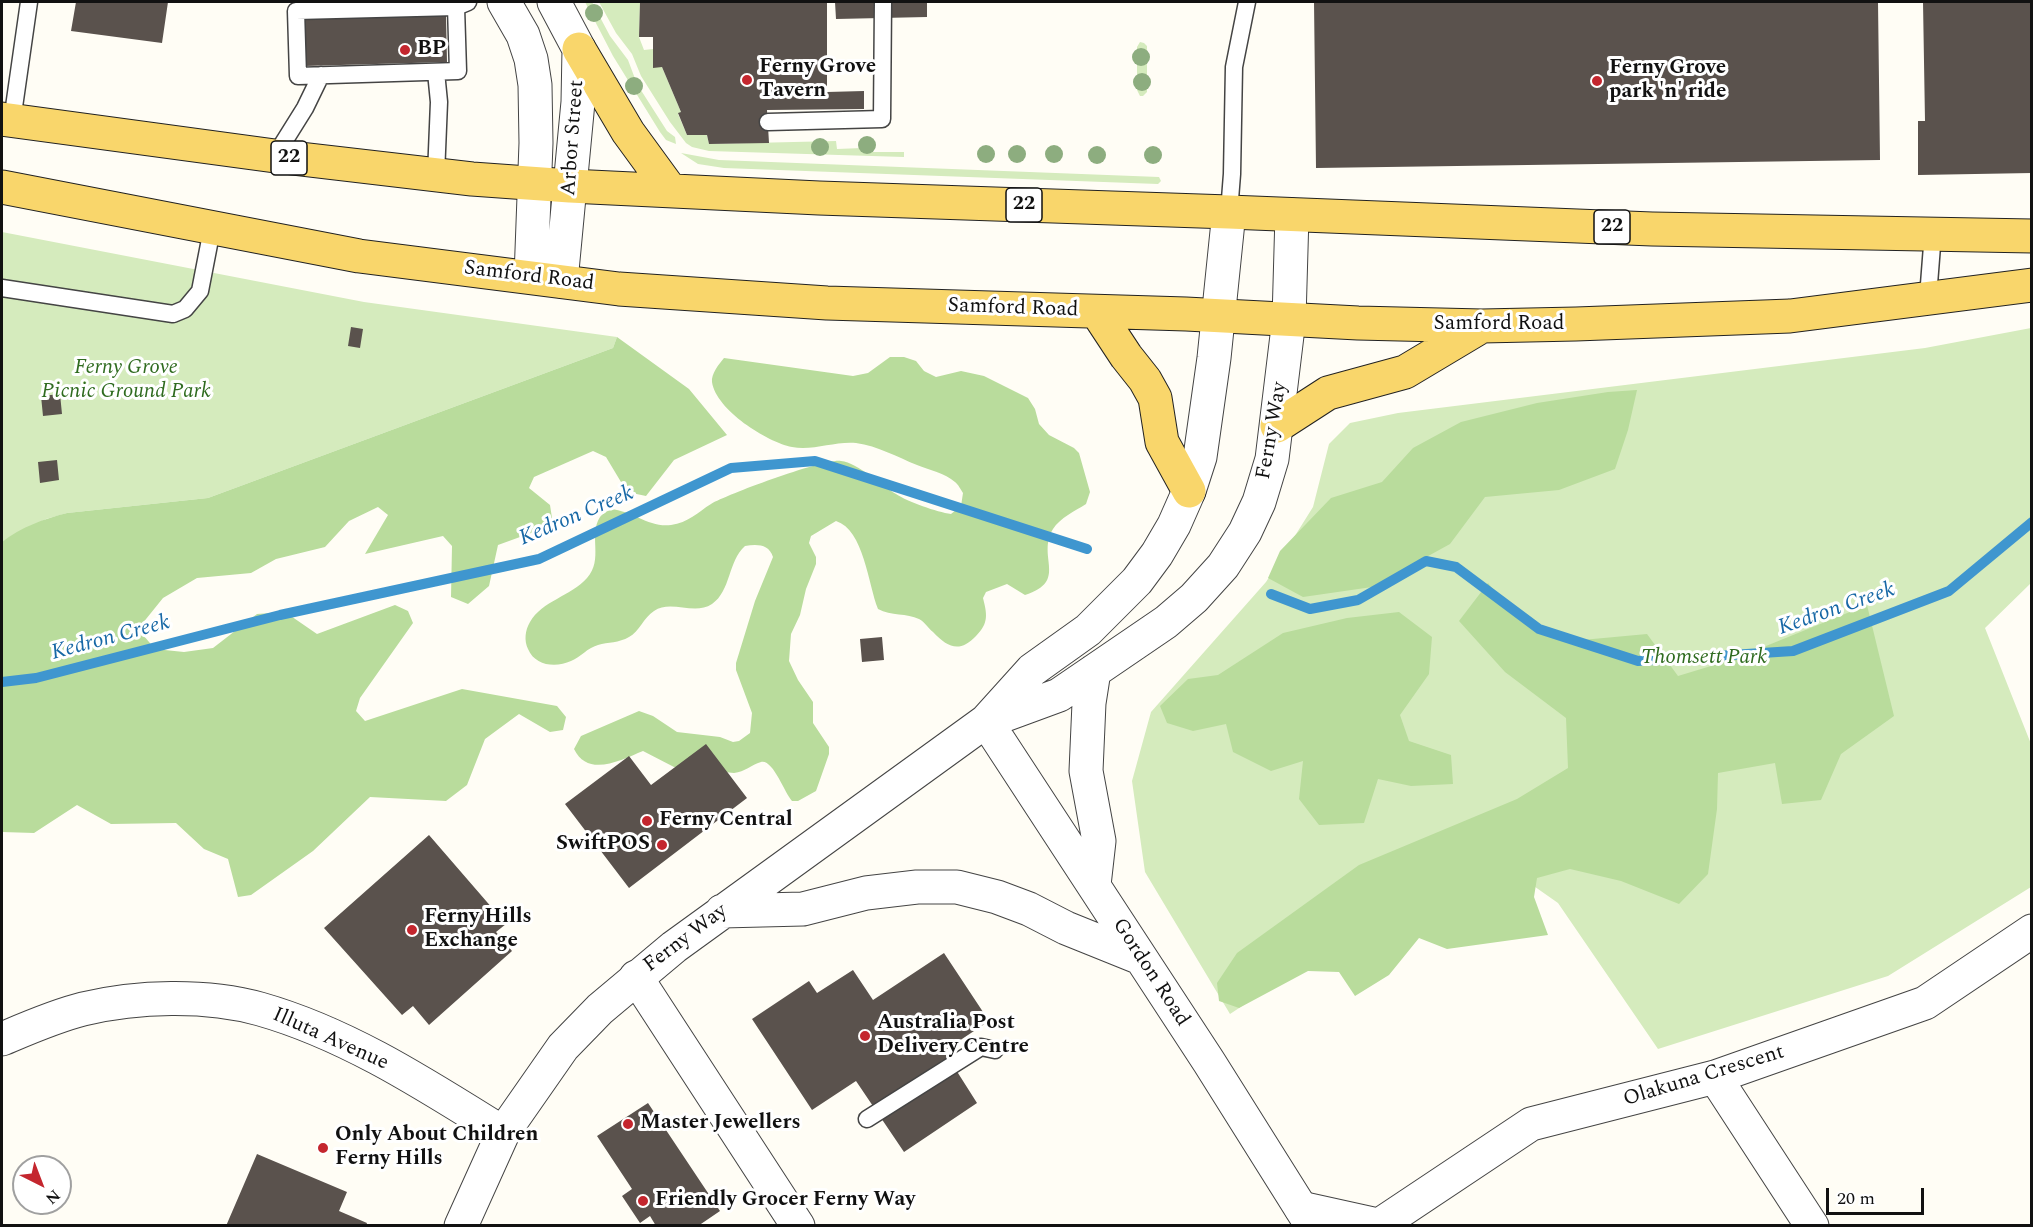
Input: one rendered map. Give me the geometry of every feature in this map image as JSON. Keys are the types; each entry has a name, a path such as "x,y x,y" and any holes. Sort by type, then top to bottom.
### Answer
{"main road":[{"path":"579,49 628,132 671,191"},
{"name":"22","path":"7,120 275,156 535,184 831,199 1640,228 2031,236"},
{"name":"Samford Road","path":"2,187 358,256 619,289 828,303 1482,326 1642,323 1790,316 2031,285"},
{"path":"1097,312 1155,398 1162,442 1189,491"},
{"path":"1277,426 1328,393 1405,372 1482,326"}],"street":[{"name":"Arbor Street","path":"504,2 523,35 531,59 537,114 535,184 546,279"},
{"name":"Arbor Street","path":"546,279 570,186 578,102 579,49 554,2"},
{"name":"Ferny Way","path":"461,1226 503,1133 563,1047 600,1009 636,977 722,911 986,721 1032,670 1088,630 1137,581 1157,554 1174,525 1189,491 1200,457 1206,423 1229,212"},
{"name":"Ferny Way","path":"986,721 1059,694 1166,622 1194,598 1223,566 1245,531 1259,501 1272,459 1277,426 1289,319 1292,215"},
{"path":"1094,671 1089,703 1086,771 1099,841 1094,885"},
{"name":"Gordon Road","path":"986,721 1094,885 1138,957 1209,1062 1307,1217"},
{"path":"722,911 803,909 866,893 916,887 957,887 997,897 1029,909 1066,928 1138,957"},
{"name":"Olakuna Crescent","path":"1307,1217 1378,1225 1531,1124 1715,1077 1926,1003 2031,931"},
{"path":"636,977 794,1224"},
{"name":"Illuta Avenue","path":"2,1039 82,1009 158,998 218,1001 258,1008 305,1024 358,1047 503,1133"},
{"path":"1715,1077 1812,1226"}],"lane":[{"path":"7,120 29,2"},
{"path":"768,122 882,120 883,2"},
{"path":"1229,212 1234,68 1247,2"},
{"path":"462,4 458,71 436,72 298,76 296,11 462,4"},
{"path":"436,72 439,102 436,175"},
{"path":"275,156 305,108 321,75"},
{"path":"2,288 172,314 185,309 200,291 212,229"},
{"path":"1928,297 1933,234"},
{"path":"867,1119 981,1047 995,1050"}],"green space":[{"path":"585,2 592,2 610,36 628,60 637,84 667,131 675,137 676,144 666,140 660,132 613,56"},
{"path":"599,2 640,2 639,37 644,50 653,49 653,67 662,67 681,112 678,114 687,135 707,135 709,144 836,141 837,149 862,148 863,152 904,152 904,157 709,151 692,147 686,143 670,122 641,76 632,54 616,33"},
{"path":"1140,42 1147,46 1147,92 1143,96 1140,96 1137,90 1137,47"},
{"path":"681,153 719,160 1159,177 1161,181 1158,184 724,168 698,164"},
{"name":"Ferny Grove Picnic Ground Park","path":"2,232 364,302 617,337 613,348 208,498 67,513 46,519 2,542"},
{"name":"Thomsett Park","path":"2031,328 2031,583 1985,628 2031,744 2031,887 1888,976 1658,1049 1558,903 1481,849 1230,1014 1145,872 1132,781 1151,712 1266,582 1313,507 1329,444 1350,423 1398,413 1925,348"},
{"path":"617,337 689,389 727,435 674,460 646,496 627,492 606,457 593,451 534,477 529,488 550,505 552,518 542,529 498,545 489,586 468,604 451,597 452,546 443,536 365,554 388,515 378,507 349,521 325,547 276,559 251,573 197,578 163,598 138,629 155,649 184,652 213,648 257,614 285,612 317,634 395,605 408,611 413,623 360,698 356,711 365,721 462,689 557,706 566,717 563,730 550,732 519,714 485,739 467,785 446,801 370,797 313,851 251,895 238,897 228,859 204,849 176,823 111,824 77,805 34,833 2,832 2,542 33,524 67,513 208,498 613,348"},
{"path":"890,357 904,357 916,361 924,371 936,377 961,371 984,376 1028,398 1035,409 1039,424 1049,435 1079,453 1090,492 1086,504 1064,518 1053,529 1049,539 1049,575 1046,583 1025,595 1007,584 986,592 983,598 986,614 983,627 965,645 949,645 919,619 878,609 859,546 845,526 836,521 811,536 809,543 816,557 816,564 806,589 800,615 791,634 789,661 798,680 813,702 813,723 829,747 829,754 816,791 798,801 792,801 774,771 765,762 734,773 674,767 643,751 606,764 596,765 580,758 574,749 581,736 639,711 653,716 677,732 720,737 733,742 739,741 750,733 752,713 736,670 736,663 755,601 773,557 766,547 745,546 735,560 723,592 712,604 698,608 661,608 650,614 633,635 625,639 594,646 565,663 553,665 541,662 531,655 527,646 528,625 542,609 573,590 587,578 595,563 597,524 600,517 611,509 656,524 677,524 688,520 721,499 755,485 816,465 841,461 855,466 896,494 923,506 951,514 961,506 963,493 951,479 880,449 856,443 800,448 770,439 732,414 716,393 712,382 714,372 724,358 853,376 868,373"},
{"path":"1637,390 1628,430 1615,469 1559,490 1485,497 1450,544 1372,587 1303,597 1268,578 1280,551 1331,498 1382,482 1413,448 1461,422 1537,403"},
{"path":"1488,583 1514,615 1582,640 1647,634 1678,676 1734,659 1867,605 1894,716 1841,754 1821,800 1782,804 1775,763 1718,773 1717,809 1708,874 1679,904 1621,881 1570,869 1537,878 1534,897 1548,935 1447,949 1419,938 1389,975 1355,996 1339,972 1308,971 1239,1008 1219,1001 1217,983 1237,953 1359,865 1517,799 1568,768 1566,718 1505,672 1459,621"},
{"path":"1399,612 1432,637 1429,674 1400,715 1409,741 1451,755 1453,784 1411,786 1378,779 1364,823 1319,825 1299,799 1303,761 1271,771 1233,752 1226,724 1193,731 1167,723 1160,706 1188,679 1218,675 1283,633 1347,618"}],"building":[{"path":"76,2 168,2 162,43 71,31"},
{"name":"Ferny Grove Tavern","path":"640,2 827,2 827,92 864,91 864,109 767,110 769,143 709,144 707,135 687,135 678,113 681,112 662,67 653,68 653,37 639,37"},
{"path":"835,2 927,2 927,17 836,19"},
{"name":"Ferny Grove park 'n' ride","path":"1314,2 1878,2 1880,160 1316,168"},
{"path":"1923,2 2032,2 2032,173 1918,175 1918,121 1925,121"},
{"path":"446,16 447,62 305,66 304,19"},
{"path":"351,327 363,329 360,348 348,346"},
{"path":"60,394 62,414 43,416 41,396"},
{"path":"57,460 59,480 40,483 38,462"},
{"path":"882,637 884,660 862,662 860,639"},
{"name":"Ferny Central","path":"706,744 747,798 629,888 565,804 629,756 651,785"},
{"name":"Ferny Hills Exchange","path":"429,835 506,924 496,932 512,951 429,1025 413,1006 402,1015 324,928"},
{"name":"Australia Post Delivery Centre","path":"944,953 989,1021 944,1051 977,1103 904,1152 856,1081 812,1110 752,1019 809,981 817,993 853,970 873,1000"},
{"path":"648,1103 720,1211 698,1226 656,1226 650,1216 640,1223 622,1196 632,1189 597,1136"},
{"path":"257,1154 347,1192 339,1211 367,1223 366,1226 226,1226"}],"waterway":[{"name":"Kedron Creek","path":"2,682 36,678 280,615 539,559 731,468 815,461 1087,549"},
{"name":"Kedron Creek","path":"1271,594 1310,609 1358,600 1426,561 1456,567 1539,629 1638,661 1793,651 1949,591 2032,522"}],"place":[{"name":"BP","path":"405,50"},
{"name":"Ferny Grove Tavern","path":"747,80"},
{"name":"Ferny Grove park 'n' ride","path":"1597,81"},
{"name":"Ferny Central","path":"647,821"},
{"name":"SwiftPOS","path":"662,845"},
{"name":"Ferny Hills Exchange","path":"412,930"},
{"name":"Australia Post Delivery Centre","path":"865,1036"},
{"name":"Master Jewellers","path":"628,1124"},
{"name":"Only About Children Ferny Hills","path":"323,1148"},
{"name":"Friendly Grocer Ferny Way","path":"643,1201"}]}
